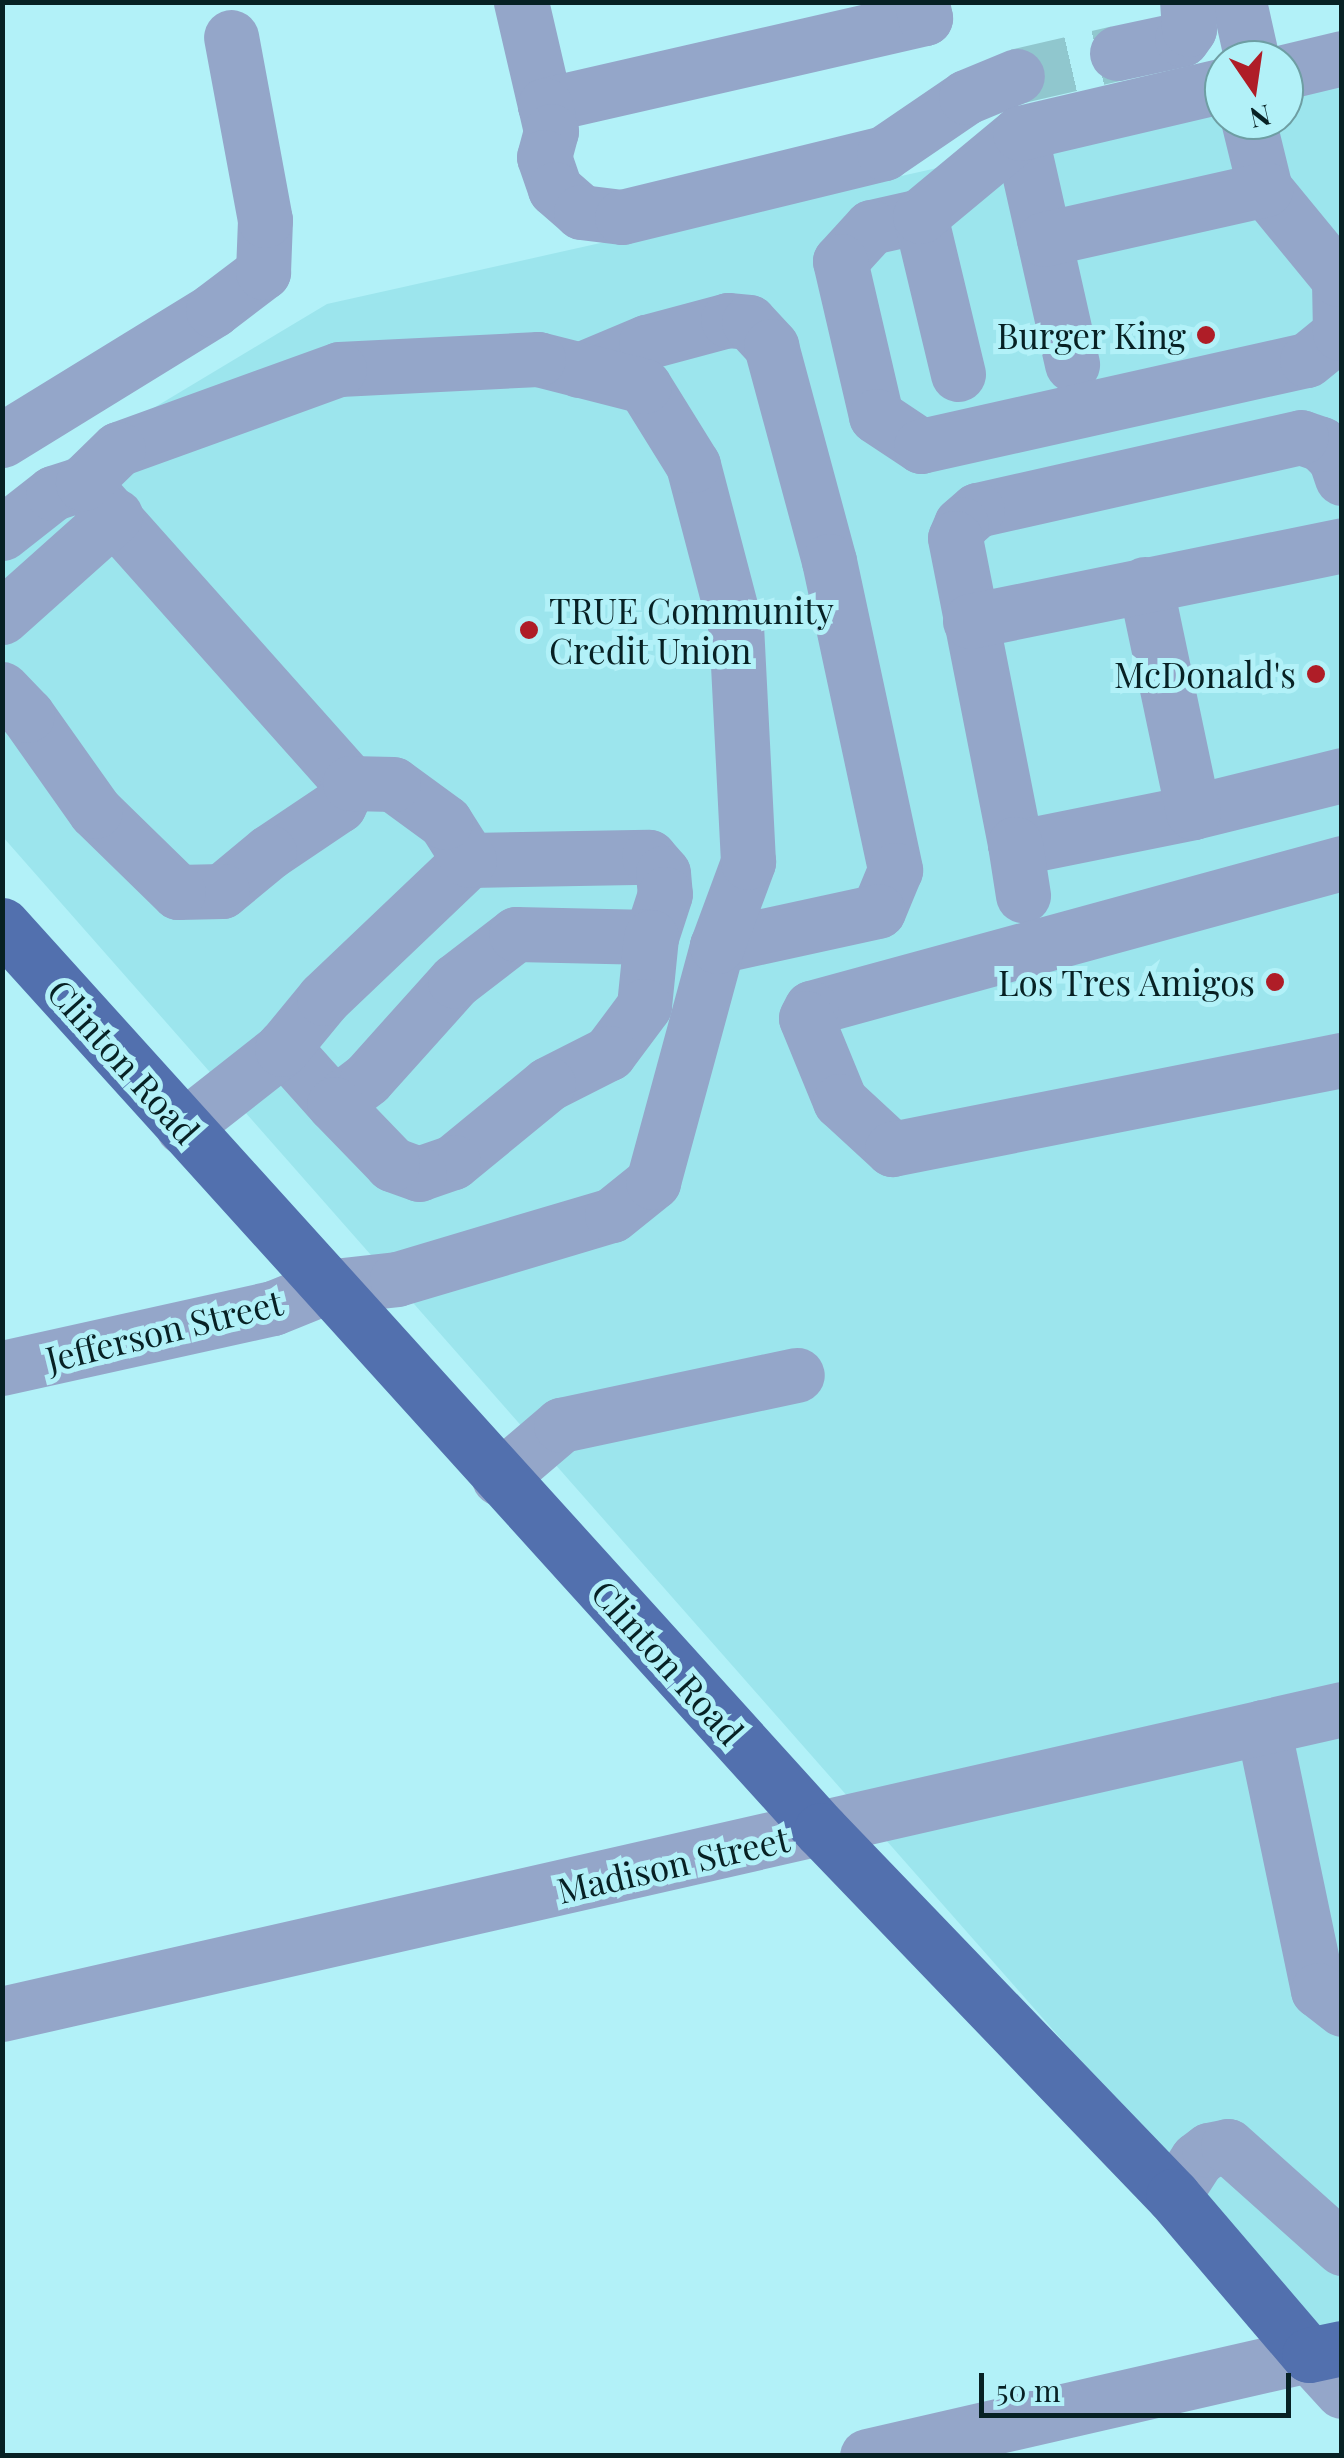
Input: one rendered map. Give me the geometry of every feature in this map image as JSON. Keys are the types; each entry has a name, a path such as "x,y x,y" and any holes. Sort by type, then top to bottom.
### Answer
{"main road":[{"name":"Clinton Road","path":"2,925 325,1287 821,1830 1331,2364"}],"street":[{"path":"521,2 548,118 544,157 555,188 581,212 622,217 884,153 1014,63"},
{"path":"548,118 925,18 922,2"},
{"path":"1129,28 1182,39 1188,30 1187,2"},
{"path":"1240,2 1248,40"},
{"path":"2,440 213,310 263,272 264,220 231,37"},
{"path":"1304,67 1342,58"},
{"path":"1204,91 1020,133 920,216 871,227 840,260 876,416 921,446 1307,360 1340,332 1340,279 1265,189 1253,140"},
{"path":"1020,133 1072,364"},
{"path":"1044,239 1265,189"},
{"path":"920,216 958,374"},
{"path":"579,370 646,342 728,320 749,322 771,346 829,561 895,870 878,911 717,946"},
{"name":"Jefferson Street","path":"2,616 99,500 118,449 339,369 538,359 644,386 693,465 736,629 748,862 717,946 652,1182 612,1215 397,1279 325,1287 273,1308 2,1368"},
{"path":"1342,478 1335,458 1321,444 1300,436 977,510 961,524 955,538 1019,869 1025,846 1193,812 1342,776"},
{"path":"2,533 53,494 99,500 350,783 393,784 445,822 468,860"},
{"path":"970,621 1342,545"},
{"path":"1145,584 1193,812"},
{"path":"2,689 27,715 95,811 178,892 222,891 268,852 339,806 350,783"},
{"path":"182,1127 283,1048 324,998 468,860 648,858 663,872 664,894 652,937 644,1006 610,1052 548,1084 454,1162 419,1174 392,1164 283,1048"},
{"path":"1342,863 811,1008 806,1018 840,1100 892,1149 1342,1060"},
{"path":"334,1104 367,1079 454,981 516,934 652,937"},
{"path":"499,1478 561,1425 797,1375"},
{"name":"Madison Street","path":"2,2014 1342,1708"},
{"path":"1262,1727 1318,1990 1342,2009"},
{"path":"1173,2196 1197,2160 1209,2150 1228,2146 1342,2248"},
{"path":"867,2456 1050,2435 1331,2364"}],"shaded area":[{"path":"1341,77 1341,2357 3,837 2,499 327,304 1204,108 1204,140 1304,140 1304,85"}],"tunnel":[{"path":"1017,76 1117,53"}],"place":[{"name":"Burger King","path":"1206,335"},
{"name":"TRUE Community Credit Union","path":"529,630"},
{"name":"McDonald's","path":"1316,674"},
{"name":"Los Tres Amigos","path":"1275,982"}]}
